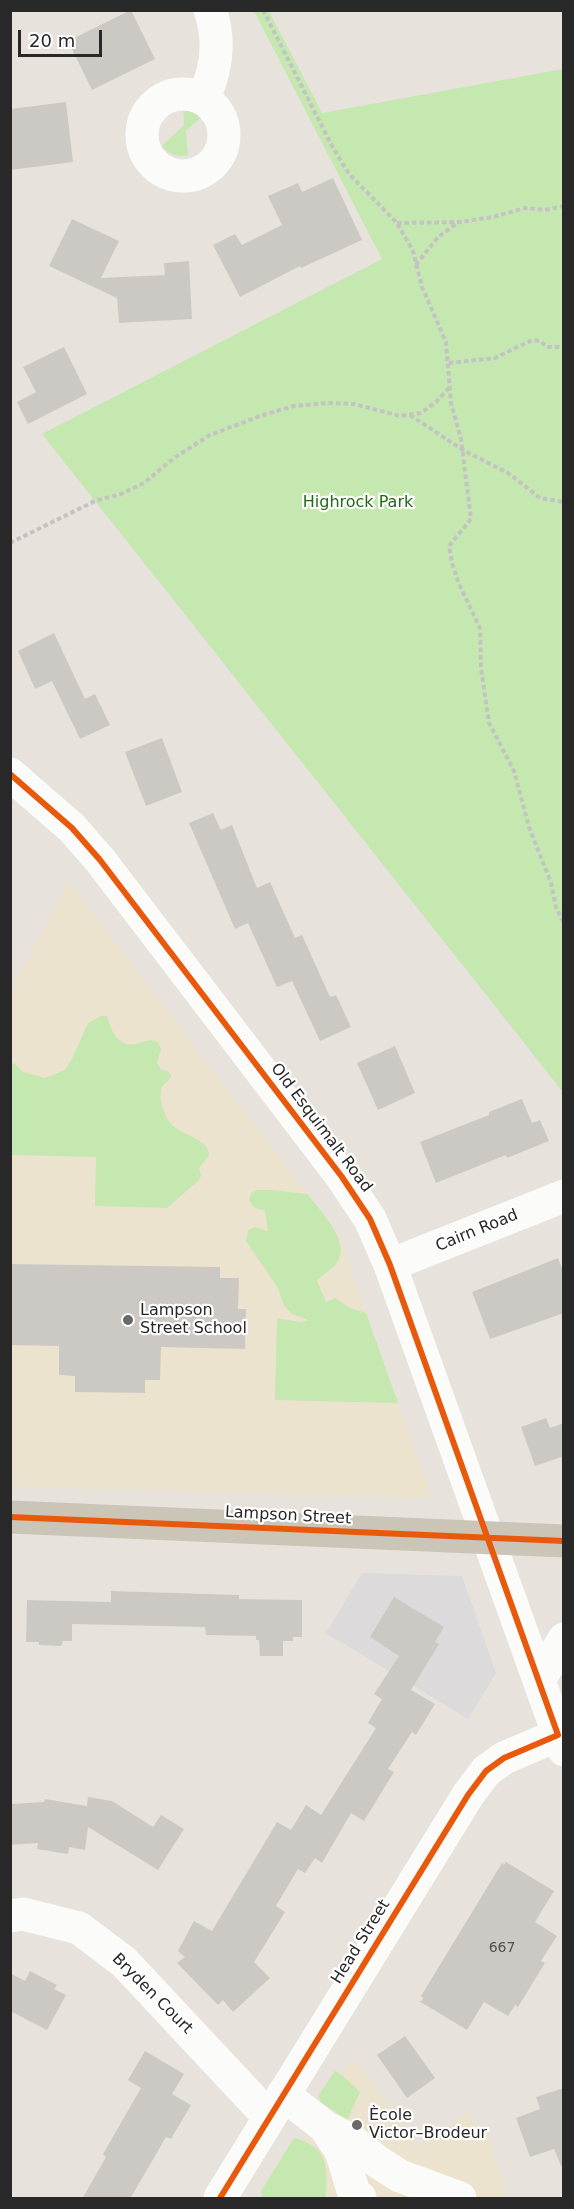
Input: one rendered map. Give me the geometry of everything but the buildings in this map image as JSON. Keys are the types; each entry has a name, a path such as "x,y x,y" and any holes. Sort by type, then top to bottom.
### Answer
{"main road":[{"name":"Lampson Street","path":"10,1517 564,1542"}],"street":[{"path":"203,99 215,70 217,47 215,24 210,10"},
{"name":"Old Esquimalt Road","path":"10,774 72,828 114,878 342,1176 370,1219 390,1265 561,1743"},
{"name":"Cairn Road","path":"390,1265 564,1196"},
{"path":"539,1680 564,1639"},
{"name":"Head Street","path":"220,2199 468,1795 486,1771 504,1758 561,1743"},
{"name":"Bryden Court","path":"10,1916 23,1914 80,1928 124,1962 276,2106 325,2127"},
{"path":"325,2127 341,2151 354,2193 360,2199"},
{"path":"325,2127 351,2140 400,2176 460,2199"}],"path":[{"path":"263,10 332,146 349,174 398,223 413,251 422,287 446,342 451,403 463,450 471,519 449,546 452,563 466,601 480,628 481,668 489,723 514,771 529,826 551,883 556,907 564,923"},
{"path":"398,223 460,222 493,217 525,208 545,210 564,206"},
{"path":"416,265 438,237 460,222"},
{"path":"449,363 495,358 532,340 540,341 547,347 564,346"},
{"path":"10,543 95,501 121,494 144,483 174,458 210,435 294,406 328,403 354,404 400,416 421,413 436,402 450,386"},
{"path":"410,414 463,450 508,473 540,498 564,502"}],"shaded area":[{"path":"68,881 339,1235 432,1498 11,1487 11,992"},
{"path":"362,1573 462,1576 496,1673 468,1719 326,1633"},
{"name":"Ècole Victor–Brodeur","path":"353,2057 420,2147 468,2111 489,2139 507,2198 266,2198"}],"green space":[{"name":"Highrock Park","path":"254,11 269,11 322,113 563,69 563,1092 42,434 382,259"},
{"path":"183,105 191,106 204,115 186,131 188,155 177,156 162,146 184,125"},
{"path":"101,1016 107,1016 113,1032 124,1043 135,1044 150,1040 158,1042 161,1049 157,1063 161,1070 168,1071 171,1076 161,1091 161,1102 165,1115 170,1123 199,1140 207,1149 209,1155 199,1168 201,1176 198,1181 167,1208 95,1206 96,1157 11,1155 11,1065 14,1063 23,1072 45,1078 65,1070 88,1023"},
{"path":"257,1190 307,1194 331,1225 337,1235 341,1253 336,1264 317,1281 326,1302 335,1298 350,1308 366,1313 398,1403 275,1400 277,1318 300,1322 308,1320 292,1314 284,1306 278,1288 246,1241 248,1231 254,1227 268,1231 265,1211 253,1207 249,1200 251,1193"},
{"path":"335,2071 360,2092 347,2120 321,2102 318,2096"},
{"path":"294,2138 314,2147 324,2160 326,2198 262,2198 261,2191"}],"cycle path":[{"path":"10,774 72,828 100,860 342,1177 370,1219 390,1265 558,1735 504,1758 486,1771 468,1795 220,2198"},
{"path":"10,1517 564,1541"}],"place":[{"name":"Lampson Street School","path":"128,1320"},
{"name":"Ècole Victor–Brodeur","path":"357,2125"}]}
